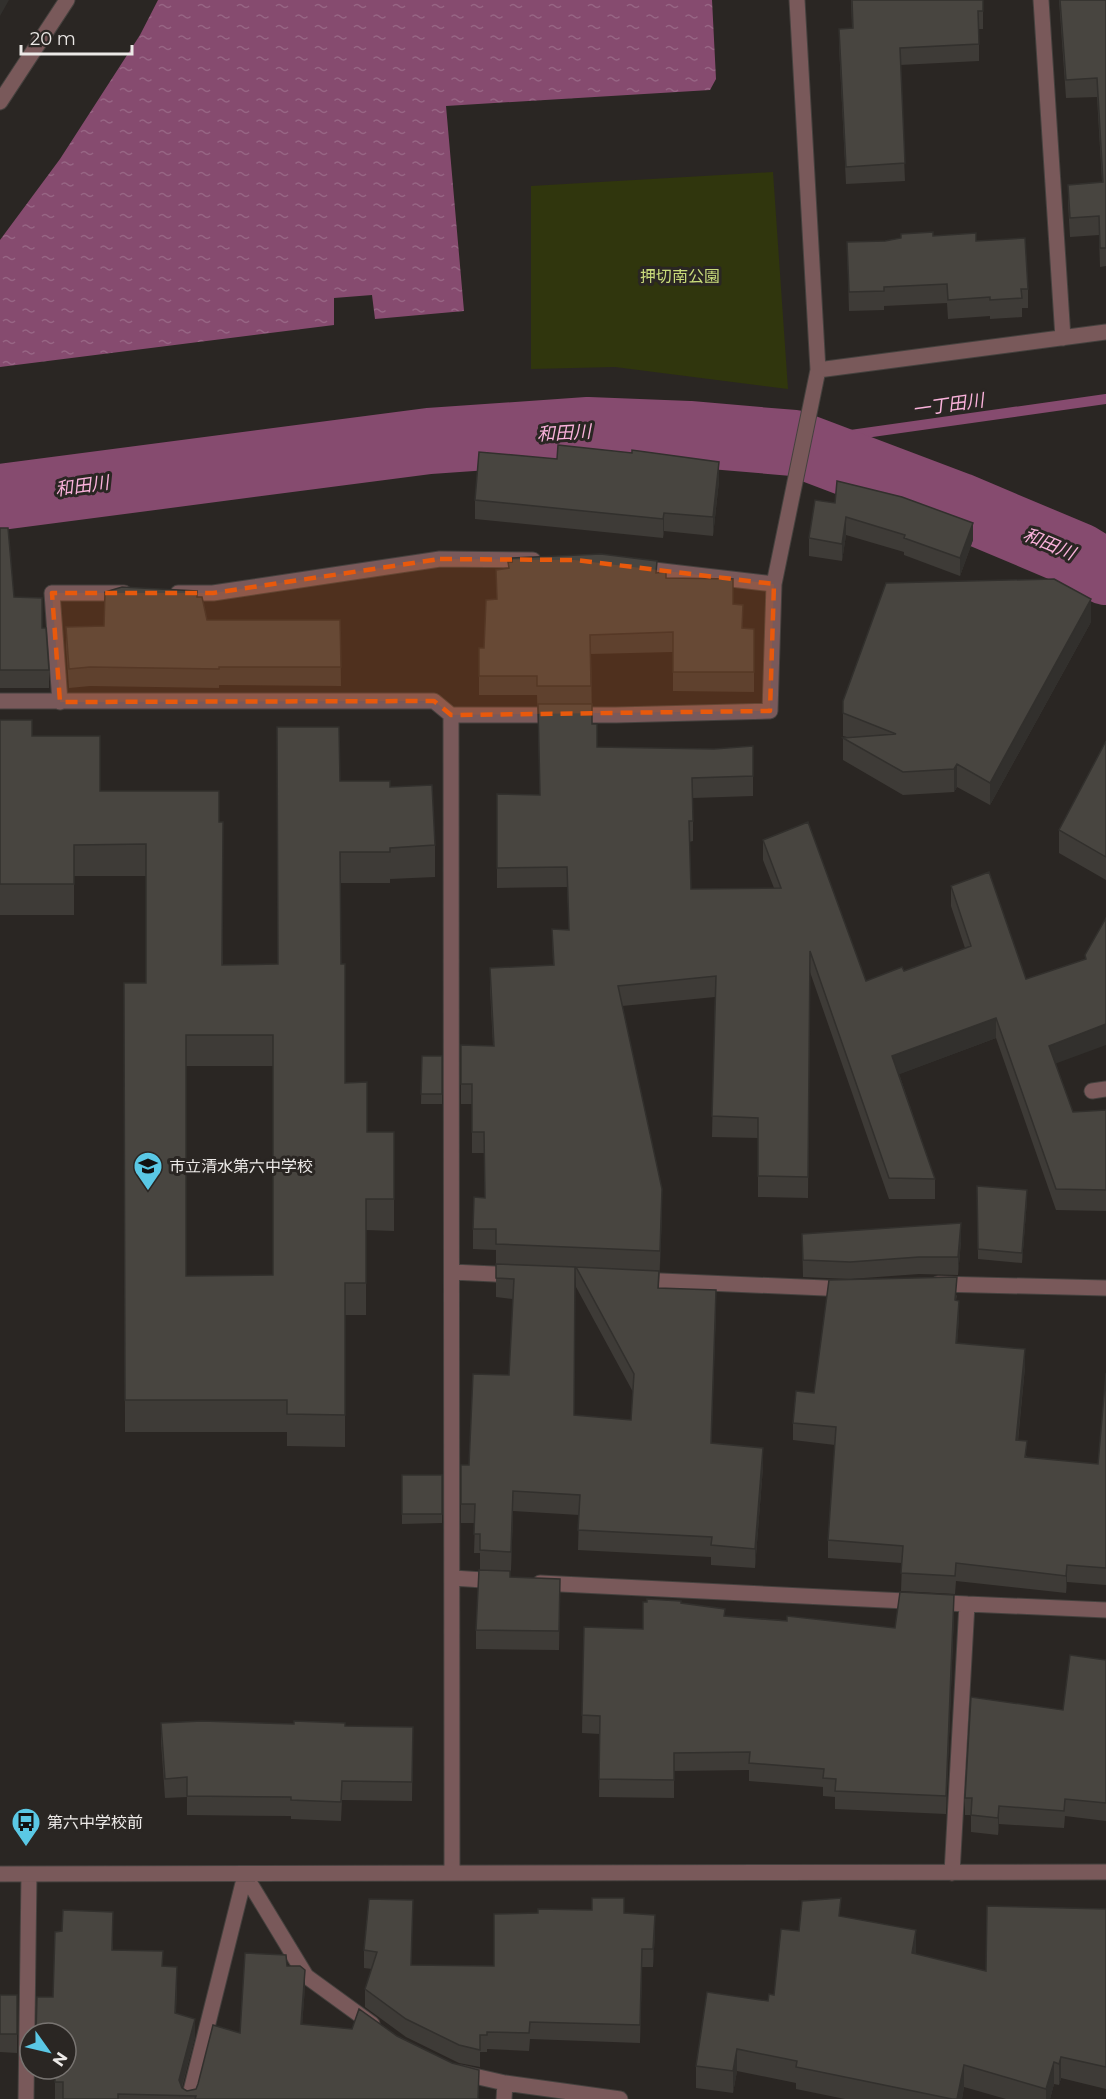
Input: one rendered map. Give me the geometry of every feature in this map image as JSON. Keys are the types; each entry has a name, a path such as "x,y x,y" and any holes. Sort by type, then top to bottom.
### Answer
{"street":[{"path":"0,102 67,0"},
{"path":"0,701 434,701 451,715 770,711 774,584 818,370 797,0"},
{"path":"1041,0 1063,338"},
{"path":"818,370 1106,332"},
{"path":"167,593 213,593 440,559 553,560"},
{"path":"622,566 774,584"},
{"path":"60,702 52,593 144,593"},
{"path":"451,715 452,1871"},
{"path":"452,1272 534,1275"},
{"path":"628,1279 862,1288"},
{"path":"920,1284 1106,1288"},
{"path":"453,1578 1106,1611"},
{"path":"952,1874 967,1604"},
{"path":"0,1874 245,1875 452,1871 952,1874 1106,1872"},
{"path":"26,2099 29,1874"},
{"path":"245,1875 306,1976 382,2031"},
{"path":"189,2099 245,1875"},
{"path":"446,2068 504,2091 620,2099"}],"highlighted area":[{"path":"440,559 575,560 774,584 770,711 451,715 434,701 60,702 52,593 213,593"}],"green space":[{"name":"押切南公園","path":"773,172 788,389 615,367 531,369 531,186"}],"water":[{"path":"158,0 712,0 716,79 710,90 446,106 464,311 375,319 372,295 334,298 334,325 0,367 0,240 60,159 140,35"}],"building":[{"path":"852,0 983,0 983,11 978,11 979,44 900,48 905,163 846,167 839,29 853,28"},
{"path":"1060,0 1106,0 1106,248 1100,248 1099,216 1070,218 1068,185 1103,182 1097,78 1066,80"},
{"path":"933,232 933,236 976,233 976,241 1025,238 1028,289 1021,289 1022,298 990,300 990,297 948,300 947,284 884,287 884,291 849,292 847,242 885,241 901,238 901,234"},
{"path":"558,445 632,453 632,450 719,462 713,517 664,513 663,519 475,500 479,452 557,459"},
{"path":"837,481 902,497 973,523 960,558 904,538 905,535 846,517 842,544 809,538 815,500 835,503"},
{"path":"0,528 8,528 14,597 42,598 42,628 46,628 49,670 0,670"},
{"path":"601,554 657,561 656,573 666,572 666,578 733,579 733,604 743,605 742,628 754,629 754,672 673,672 673,632 590,635 591,686 537,686 537,676 479,676 479,648 484,648 486,600 497,599 496,570 509,568 508,562 512,562 512,558"},
{"path":"1054,579 1091,599 990,783 957,764 954,769 903,772 843,738 896,734 843,713 843,701 886,583"},
{"path":"122,587 197,591 197,597 202,597 207,620 340,620 341,667 219,667 219,669 90,667 69,669 66,627 104,626 105,592"},
{"path":"538,704 592,704 592,724 597,724 597,747 714,749 753,746 753,776 692,778 693,821 689,821 691,889 781,888 763,840 808,822 866,981 902,967 904,971 971,946 951,886 989,872 1026,979 1086,959 1085,955 1106,918 1106,1024 1049,1046 1073,1112 1106,1110 1106,1190 1056,1189 996,1018 892,1056 935,1179 889,1178 810,951 808,1177 758,1176 758,1118 712,1116 716,976 618,986 662,1189 660,1251 496,1244 496,1229 473,1229 474,1197 485,1198 484,1132 472,1132 472,1084 461,1084 461,1045 494,1046 490,968 554,965 552,929 569,930 567,867 497,868 497,794 540,795"},
{"path":"0,720 32,720 32,736 100,736 100,791 219,791 219,822 223,822 222,965 278,964 277,727 339,727 340,781 390,781 390,787 432,785 435,845 390,848 390,852 340,852 341,964 345,964 345,1083 367,1082 367,1132 394,1132 394,1199 366,1199 366,1283 345,1283 345,1415 287,1414 287,1400 125,1400 124,983 146,983 146,844 74,845 74,884 0,884","holes":["186,1035 273,1035 273,1275 186,1276"]},
{"path":"1106,741 1106,857 1059,830"},
{"path":"422,1056 442,1056 442,1094 421,1094"},
{"path":"977,1186 1027,1190 1022,1253 978,1249"},
{"path":"961,1223 958,1257 919,1257 850,1262 803,1260 802,1234"},
{"path":"496,1264 575,1267 574,1415 631,1420 634,1374 576,1267 659,1271 658,1288 716,1290 711,1443 763,1448 755,1549 711,1545 712,1537 578,1530 580,1495 513,1491 511,1552 480,1550 480,1534 474,1534 475,1504 461,1504 461,1465 469,1465 473,1374 509,1375 514,1279 496,1278"},
{"path":"957,1277 955,1300 959,1301 956,1343 1025,1349 1016,1440 1027,1441 1025,1457 1098,1464 1106,1373 1106,1568 1067,1565 1066,1576 956,1563 955,1576 901,1573 903,1546 828,1540 836,1427 793,1423 796,1391 814,1393 829,1280"},
{"path":"402,1475 442,1475 442,1514 402,1514"},
{"path":"479,1570 510,1571 510,1577 560,1579 559,1631 476,1630"},
{"path":"900,1592 954,1595 946,1796 835,1791 836,1779 823,1778 824,1769 749,1763 750,1752 674,1753 674,1780 599,1779 600,1716 582,1715 584,1627 643,1629 643,1602 647,1602 647,1599 681,1601 681,1603 725,1609 724,1616 787,1621 787,1616 895,1628"},
{"path":"1070,1655 1106,1660 1106,1803 1065,1799 1064,1811 999,1806 998,1818 971,1815 972,1798 965,1798 971,1697 1063,1710"},
{"path":"202,1721 294,1724 294,1721 345,1723 345,1726 413,1727 412,1782 342,1781 341,1802 291,1800 291,1797 187,1796 187,1777 165,1779 161,1723"},
{"path":"592,1898 624,1898 624,1913 655,1915 653,1949 642,1949 640,2025 530,2022 529,2033 487,2032 487,2035 480,2035 480,2050 459,2045 406,2019 365,1989 377,1952 364,1950 369,1899 413,1900 411,1965 494,1966 494,1914 538,1913 538,1909 592,1910"},
{"path":"841,1898 839,1916 916,1930 912,1953 986,1971 987,1906 1106,1909 1106,2067 1061,2057 1059,2064 1054,2062 1046,2089 964,2065 957,2099 952,2099 796,2067 797,2061 737,2049 733,2071 696,2066 707,1992 768,2001 769,1994 774,1995 781,1929 799,1931 802,1901"},
{"path":"63,1910 113,1912 112,1950 163,1951 162,1966 177,1967 175,2013 195,2019 179,2080 182,2088 187,2091 196,2089 198,2084 213,2025 240,2033 245,1953 286,1955 287,1966 300,1966 305,1970 301,2024 352,2029 359,2009 397,2036 452,2063 479,2070 478,2099 195,2099 196,2096 118,2094 118,2099 63,2099 63,2082 55,2081 78,2081 78,2021 36,2021 37,1997 53,1997 55,1932 62,1931"},
{"path":"0,1995 17,1995 17,2034 0,2034"}],"waterway":[{"name":"一丁田川","path":"794,443 1106,399"},
{"name":"和田川","path":"0,497 429,441 588,430 689,434 794,443 958,505 1079,556 1106,572"}],"place":[{"name":"市立清水第六中学校","path":"148,1192"},
{"name":"第六中学校前","path":"26,1848"}]}
